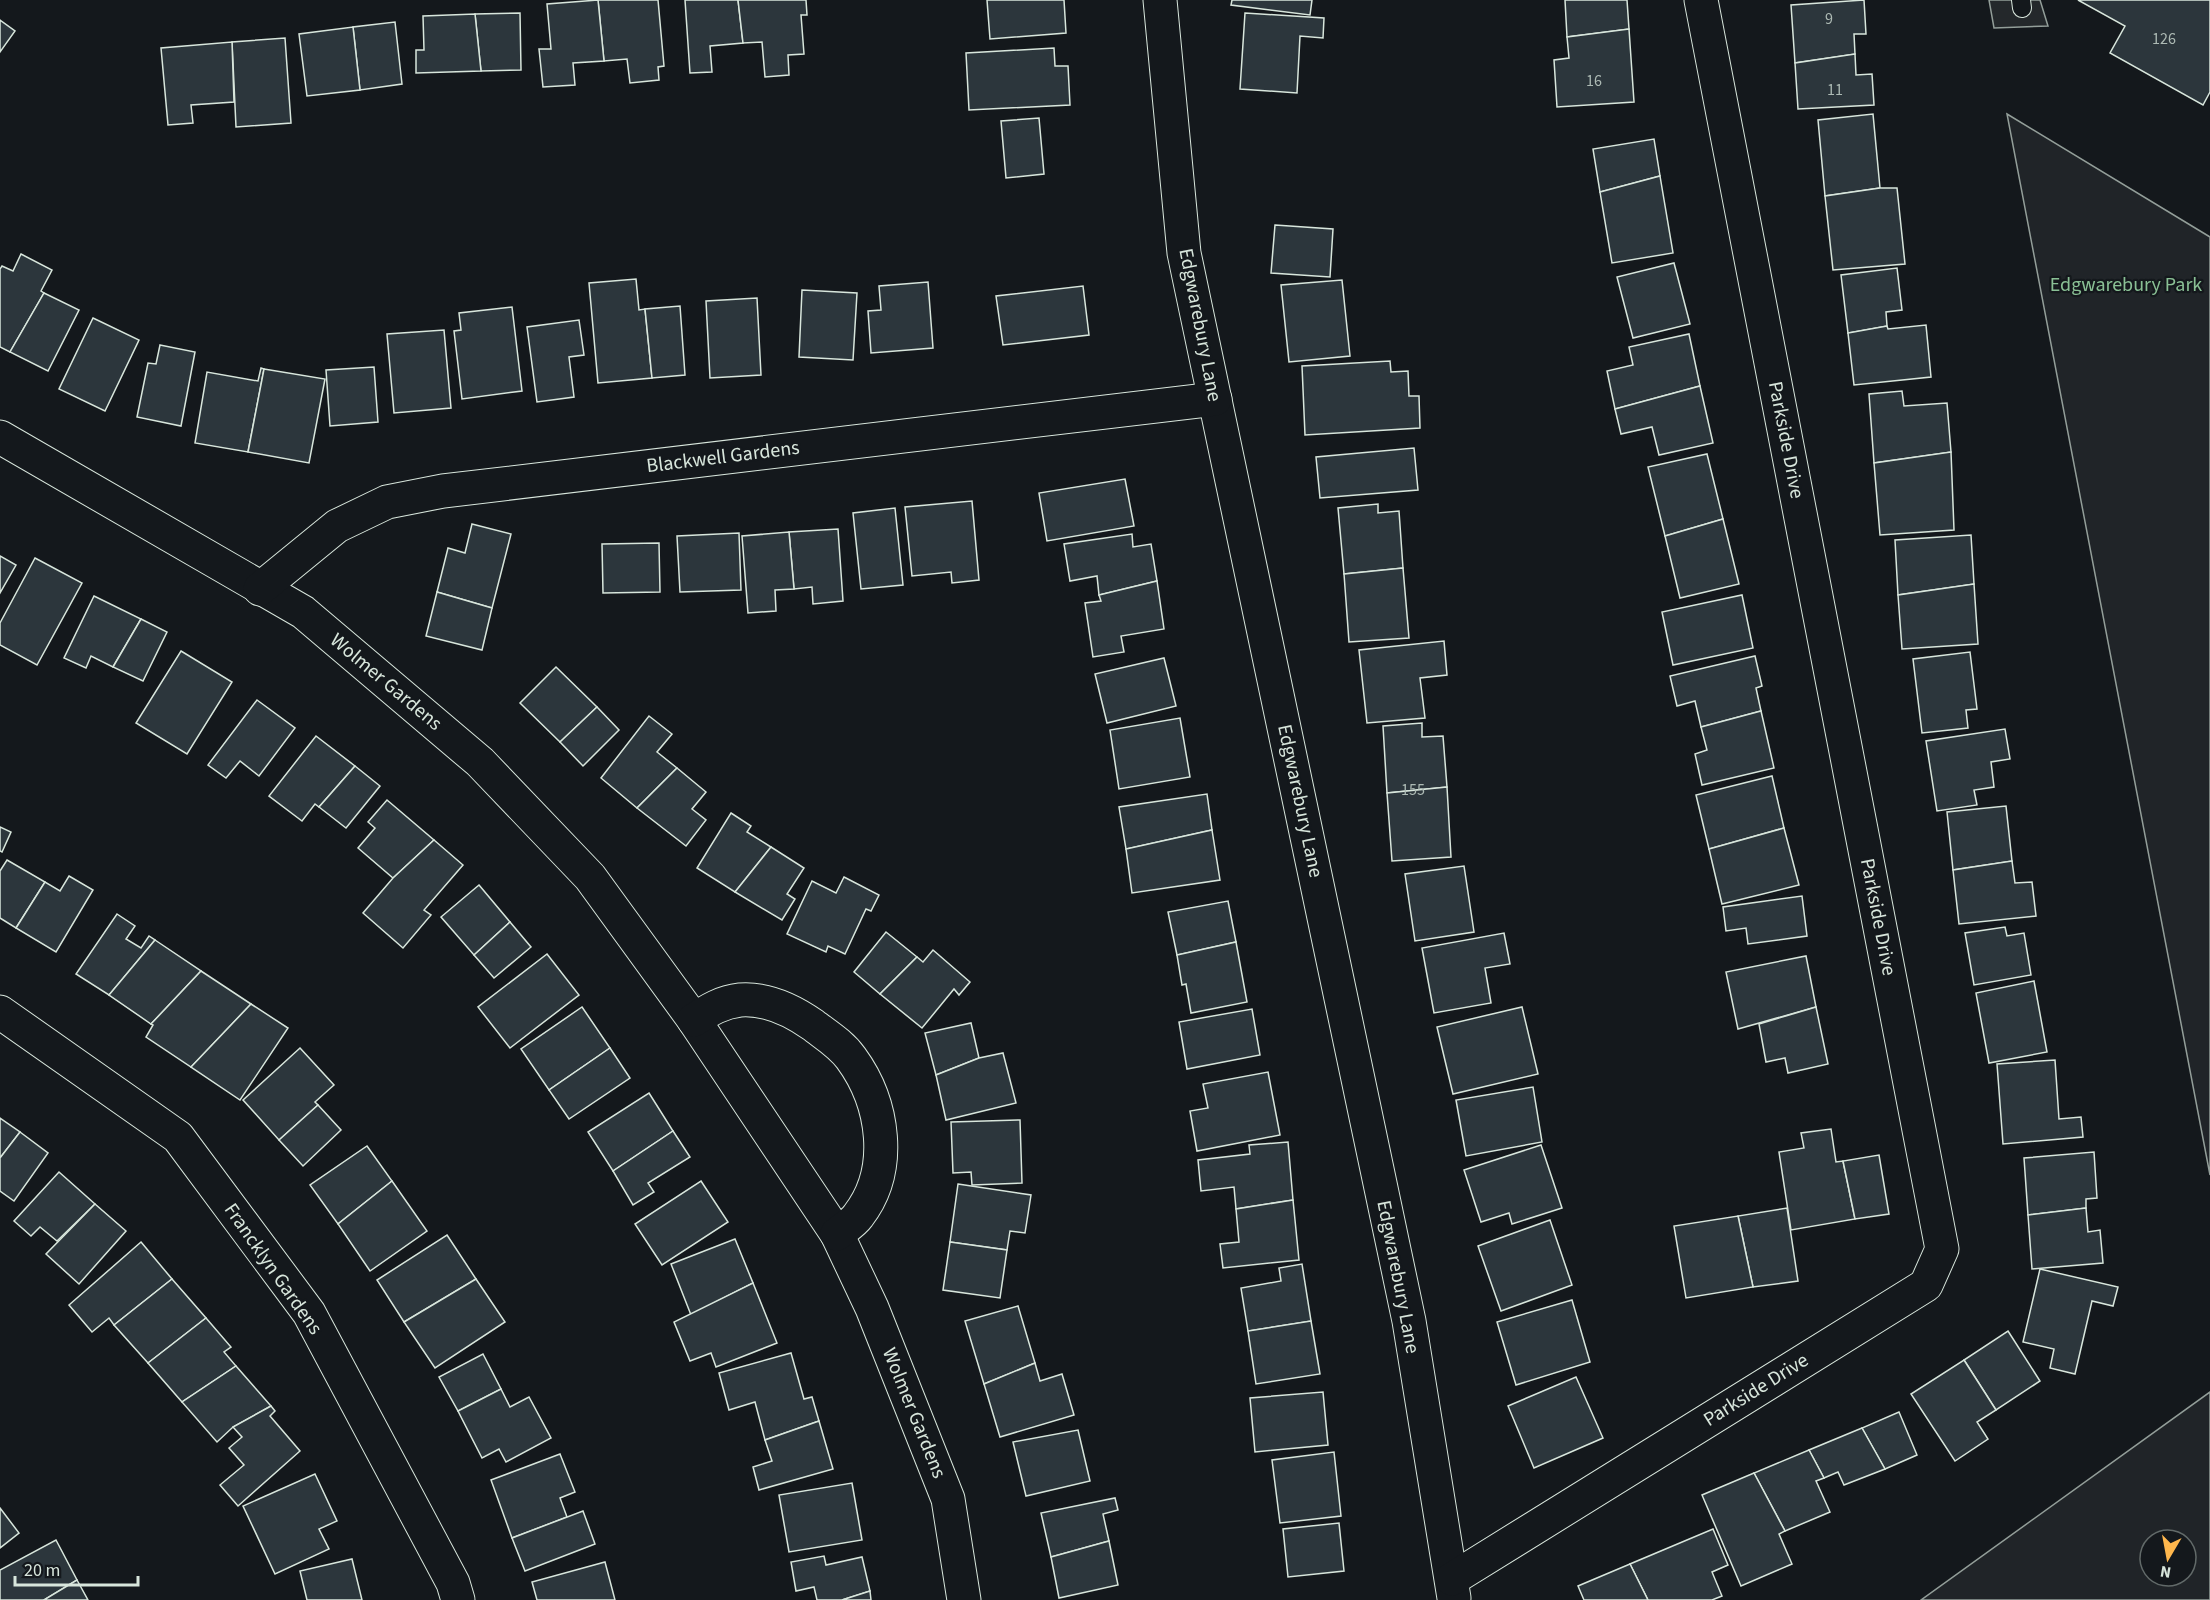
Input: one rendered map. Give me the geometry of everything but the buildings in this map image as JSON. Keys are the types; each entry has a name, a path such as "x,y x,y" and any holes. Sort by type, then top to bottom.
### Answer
{"street":[{"name":"Edgwarebury Lane","path":"1160,0 1184,253 1409,1321 1427,1443 1453,1589"},
{"name":"Parkside Drive","path":"1453,1589 1926,1285 1942,1249 1701,0"},
{"name":"Blackwell Gardens","path":"260,589 337,526 398,499 443,491 1215,399"},
{"name":"Wolmer Gardens","path":"0,437 303,612 480,762 590,877 694,1020 837,1234 872,1308 948,1499 964,1600"},
{"path":"694,1020 714,1007 741,1000 765,1002 797,1014 835,1040 851,1057 864,1079 877,1113 882,1155 879,1177 870,1198 857,1218 837,1234"},
{"name":"Francklyn Gardens","path":"0,1012 178,1137 309,1313 453,1583 458,1600"}],"green space":[{"name":"Edgwarebury Park","path":"2007,114 2210,237 2210,1175"},
{"path":"2210,1392 2210,1600 1921,1600"}],"shaded area":[{"path":"1989,0 2040,0 2048,26 1994,28"}]}
